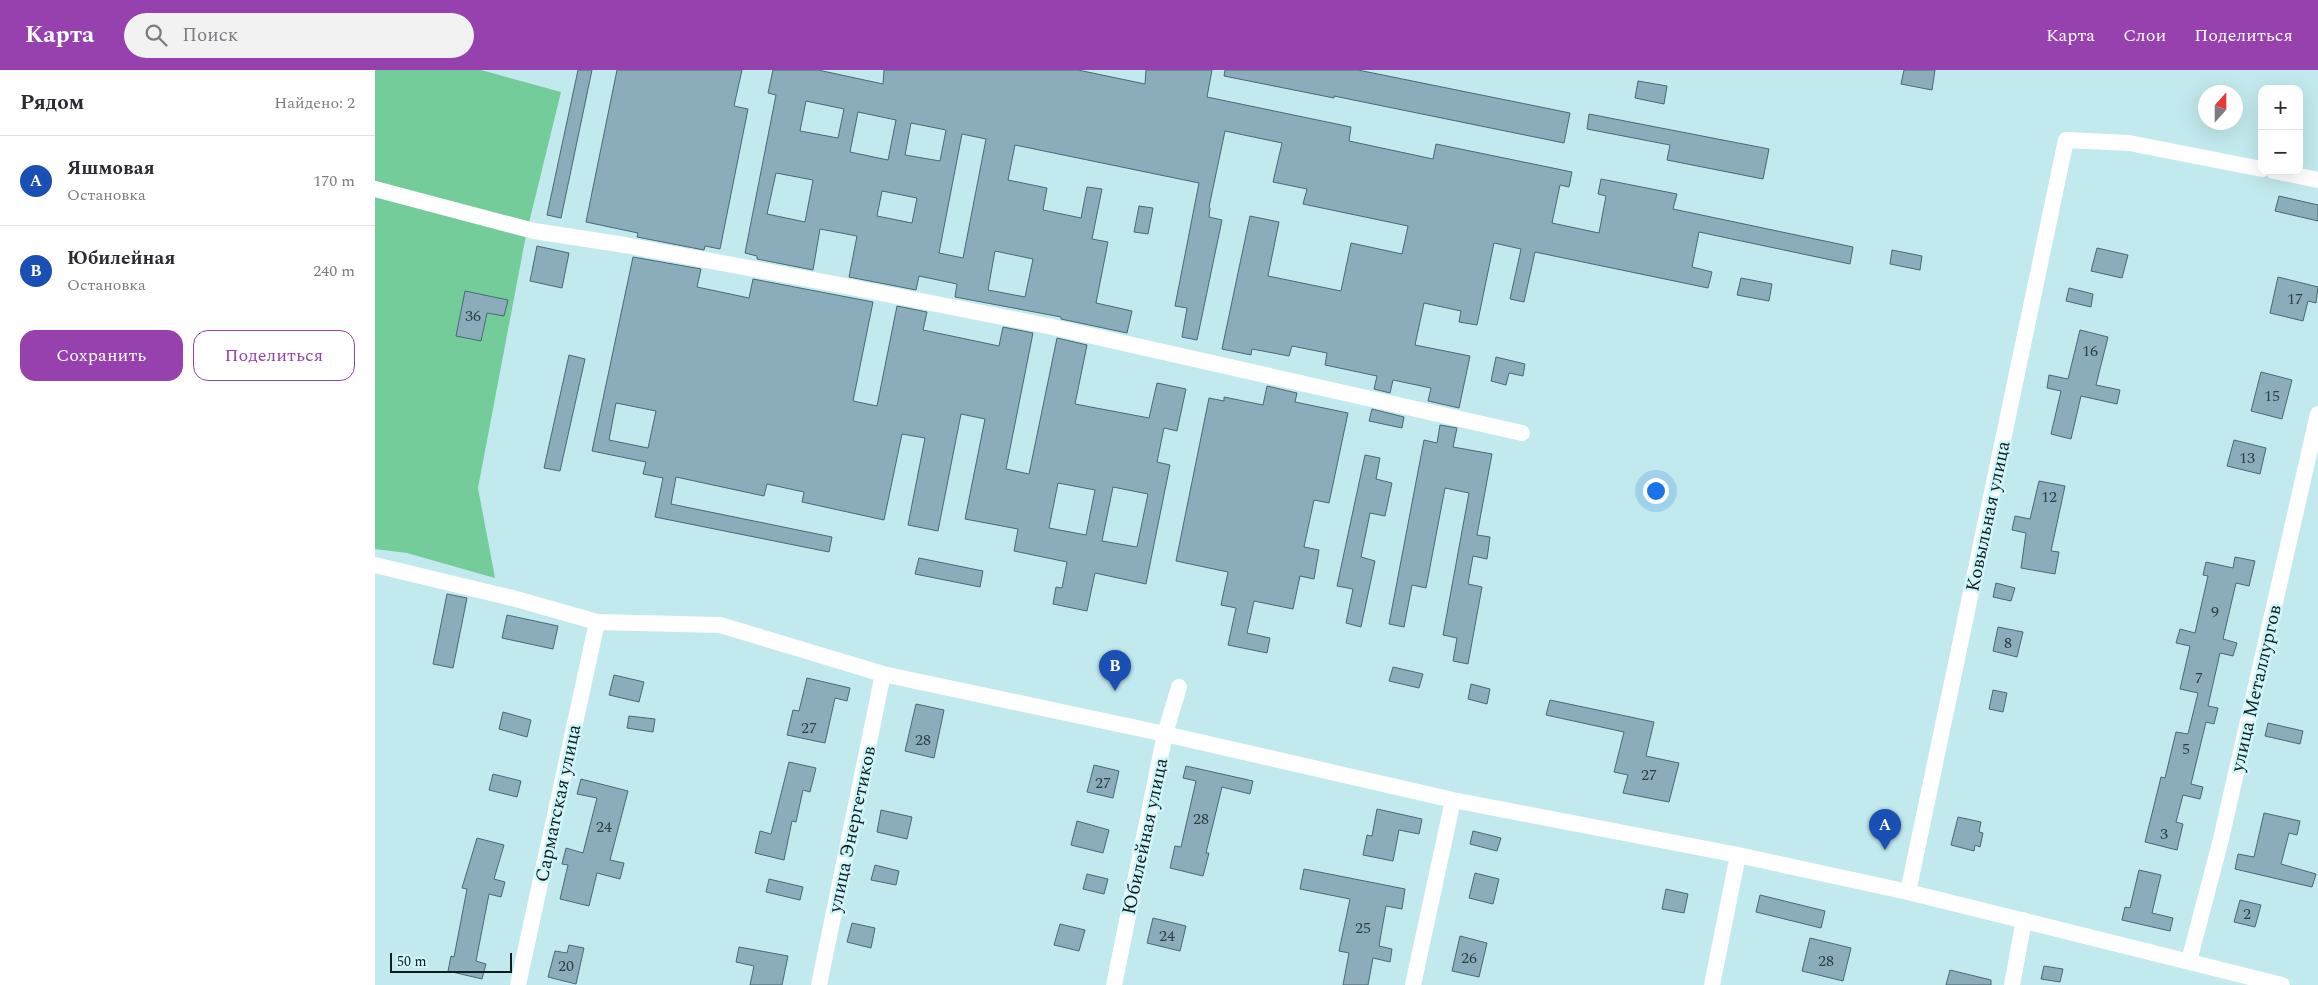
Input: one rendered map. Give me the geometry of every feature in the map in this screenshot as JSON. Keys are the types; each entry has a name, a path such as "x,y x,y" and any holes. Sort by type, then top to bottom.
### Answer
{"street":[{"name":"Ковыльная улица","path":"1908,892 2066,140 2129,143 2258,168"},
{"path":"2294,175 2318,180"},
{"path":"375,188 534,231 660,251 1039,324 1522,433"},
{"name":"улица Металлургов","path":"2189,961 2221,839 2318,414"},
{"path":"375,565 497,594 597,622 720,626 883,674 1165,734 1453,800 1738,855 1908,892 2282,985"},
{"name":"Сарматская улица","path":"518,985 597,622"},
{"name":"улица Энергетиков","path":"819,985 883,674"},
{"name":"Юбилейная улица","path":"1114,985 1165,734 1179,687"},
{"path":"1413,985 1453,800"},
{"path":"1712,985 1738,855"},
{"path":"2012,985 2024,920"}],"green space":[{"path":"375,70 481,70 561,92 526,235 478,488 495,578 407,553 375,549"}],"building":[{"path":"578,70 592,70 561,218 547,215"},
{"path":"617,70 742,70 734,106 748,109 720,249 705,246 704,250 637,237 638,233 586,222"},
{"path":"773,70 818,70 883,84 884,70 1078,70 1145,84 1146,70 1212,70 1207,97 1351,127 1349,141 1433,159 1436,144 1572,172 1569,187 1560,185 1552,223 1599,233 1606,196 1598,194 1601,179 1677,194 1673,209 1853,247 1850,264 1699,232 1692,267 1712,272 1708,288 1535,252 1524,302 1510,299 1521,249 1494,243 1477,325 1459,322 1461,311 1424,303 1415,345 1470,356 1459,408 1428,401 1431,388 1393,380 1390,393 1374,389 1377,376 1325,365 1327,353 1292,346 1289,356 1252,349 1251,355 1222,349 1250,216 1279,222 1268,276 1341,291 1351,243 1402,254 1408,226 1303,204 1307,189 1273,182 1282,143 1225,131 1209,207 1209,217 1222,220 1197,340 1182,337 1187,308 1175,306 1199,183 1015,145 1008,180 1047,188 1043,210 1081,218 1087,187 1102,189 1092,239 1108,242 1096,303 1132,311 1127,333 1061,319 1061,317 955,297 957,284 919,276 916,290 849,277 857,236 820,229 813,270 757,259 757,256 745,253 776,95 768,93","holes":["806,101 844,109 838,138 800,131","858,112 896,120 888,160 850,152","911,123 946,130 940,161 905,155","962,134 986,139 963,258 939,253","776,173 813,180 805,222 767,214","882,191 917,198 912,223 877,216","995,251 1033,259 1025,297 988,290"]},
{"path":"1225,70 1358,70 1570,113 1564,143 1334,96 1334,98 1224,76"},
{"path":"1904,70 1935,70 1932,90 1901,84"},
{"path":"1638,81 1667,86 1664,104 1635,98"},
{"path":"1589,114 1769,149 1763,179 1667,160 1670,145 1587,129"},
{"path":"2279,196 2318,205 2318,221 2275,211"},
{"path":"1139,206 1153,208 1148,234 1134,232"},
{"path":"537,246 569,253 562,288 530,281"},
{"path":"2097,248 2128,255 2122,278 2091,271"},
{"path":"1892,250 1922,256 1920,270 1890,264"},
{"path":"633,257 701,269 697,287 749,298 753,279 873,302 853,401 877,406 897,306 927,312 923,330 999,346 1003,327 1033,333 1006,469 1029,474 1057,338 1087,345 1075,404 1149,418 1157,383 1186,389 1177,431 1164,428 1157,462 1170,465 1146,584 1095,573 1087,611 1053,604 1056,587 1062,588 1067,562 1014,551 1018,529 965,519 985,419 961,414 938,531 908,525 925,438 902,434 884,520 802,502 804,492 767,484 764,496 676,477 671,504 832,537 829,552 655,517 663,478 643,474 646,462 592,451","holes":["616,403 656,411 648,448 609,440","1058,483 1095,490 1086,535 1049,528","1113,487 1148,494 1137,547 1102,541"]},
{"path":"2278,277 2318,287 2316,303 2308,301 2303,321 2270,313"},
{"path":"1741,278 1772,284 1769,301 1737,295"},
{"path":"2069,288 2093,294 2091,307 2066,301"},
{"path":"465,291 508,300 504,316 487,313 481,341 456,336"},
{"path":"2080,330 2108,337 2096,385 2120,390 2117,404 2081,396 2071,439 2051,434 2061,391 2047,388 2049,375 2068,379"},
{"path":"569,355 585,359 560,471 544,468"},
{"path":"1496,357 1525,364 1523,376 1509,373 1506,385 1491,381"},
{"path":"2261,372 2292,380 2282,419 2251,411"},
{"path":"1267,386 1297,393 1295,402 1348,413 1329,503 1314,500 1304,547 1319,550 1314,579 1300,576 1293,609 1254,601 1247,633 1270,638 1267,653 1228,645 1236,608 1221,605 1228,572 1176,561 1209,398 1224,401 1224,397 1263,405"},
{"path":"1372,409 1404,417 1402,428 1369,421"},
{"path":"1440,425 1457,428 1453,447 1492,454 1477,535 1490,537 1487,559 1473,556 1468,584 1482,587 1468,664 1453,661 1457,638 1443,635 1469,493 1445,488 1426,588 1412,585 1404,627 1389,624 1424,440 1437,443"},
{"path":"2234,440 2266,448 2260,474 2227,466"},
{"path":"1365,455 1380,458 1376,479 1392,483 1385,516 1370,513 1361,557 1375,561 1361,627 1346,623 1353,589 1337,586"},
{"path":"2039,481 2065,486 2051,551 2059,552 2055,574 2021,568 2026,533 2012,530 2015,516 2030,519"},
{"path":"2235,557 2255,561 2249,586 2236,583 2223,639 2237,643 2233,656 2220,653 2208,706 2218,708 2214,724 2206,722 2191,784 2203,787 2200,799 2183,795 2176,822 2183,824 2177,850 2145,842 2161,777 2165,778 2176,732 2188,734 2198,693 2180,689 2190,646 2176,643 2180,629 2195,633 2208,576 2203,575 2206,562 2233,568"},
{"path":"919,558 983,571 980,587 915,574"},
{"path":"1996,583 2015,588 2011,601 1993,597"},
{"path":"447,594 467,598 453,668 433,664"},
{"path":"507,615 558,626 553,649 502,638"},
{"path":"1998,627 2023,632 2017,657 1993,651"},
{"path":"1393,667 1423,674 1419,688 1389,681"},
{"path":"614,675 644,682 639,702 609,695"},
{"path":"807,678 850,688 847,701 835,698 825,743 787,735 793,710 799,711"},
{"path":"1471,684 1490,689 1487,704 1468,699"},
{"path":"1993,690 2007,693 2003,712 1989,709"},
{"path":"1550,700 1654,722 1646,756 1679,763 1669,802 1623,793 1628,775 1614,772 1624,732 1546,715"},
{"path":"916,704 944,710 934,758 905,751"},
{"path":"503,712 531,720 527,737 499,729"},
{"path":"629,716 655,719 653,732 627,728"},
{"path":"2268,723 2303,731 2300,744 2265,736"},
{"path":"789,762 816,768 810,792 803,790 796,822 792,821 784,860 755,853 760,831 771,834"},
{"path":"1094,765 1119,771 1113,798 1087,792"},
{"path":"1186,766 1253,781 1250,794 1222,787 1206,853 1209,853 1203,876 1170,868 1175,846 1181,847 1196,781 1183,778"},
{"path":"493,774 521,781 517,797 489,790"},
{"path":"581,779 628,791 610,860 624,863 620,879 597,873 589,906 560,899 568,865 562,864 566,848 583,853 597,798 577,794"},
{"path":"1377,809 1422,819 1419,834 1399,830 1393,861 1363,855 1367,835 1372,836"},
{"path":"881,810 912,817 907,839 877,832"},
{"path":"2264,813 2300,821 2297,835 2289,833 2281,864 2316,874 2312,887 2235,869 2238,854 2254,857"},
{"path":"1958,817 1981,822 1979,832 1983,833 1980,847 1975,845 1974,851 1951,845"},
{"path":"1077,821 1109,830 1103,853 1071,845"},
{"path":"1473,831 1501,838 1497,851 1470,844"},
{"path":"477,838 504,845 494,879 505,882 501,897 489,894 476,961 486,964 482,979 448,971 451,956 454,957 467,889 462,888"},
{"path":"875,865 899,871 896,885 871,880"},
{"path":"1304,869 1405,889 1402,909 1386,906 1379,946 1392,949 1390,962 1373,958 1368,985 1343,985 1349,953 1339,951 1350,899 1300,889"},
{"path":"2139,870 2161,875 2152,913 2173,918 2170,931 2122,920 2125,907 2130,908"},
{"path":"1475,873 1499,879 1493,904 1469,898"},
{"path":"1087,874 1108,879 1104,894 1083,889"},
{"path":"769,879 803,887 800,900 766,892"},
{"path":"1666,889 1688,894 1684,913 1662,909"},
{"path":"1760,895 1825,911 1821,928 1756,912"},
{"path":"2240,900 2261,905 2255,927 2234,922"},
{"path":"1153,918 1186,926 1180,951 1147,943"},
{"path":"852,923 875,928 871,948 847,942"},
{"path":"1060,924 1085,930 1079,951 1054,945"},
{"path":"1460,936 1487,943 1479,977 1452,971"},
{"path":"1810,938 1851,948 1843,981 1802,971"},
{"path":"569,945 584,948 576,984 548,977 555,951 567,953"},
{"path":"739,947 788,956 782,985 750,985 754,966 736,962"},
{"path":"2044,966 2063,969 2060,982 2041,979"},
{"path":"1950,970 1991,980 1991,985 1946,985"}],"place":[{"name":"Юбилейная","path":"1115,691"},
{"name":"Яшмовая","path":"1885,850"}]}
